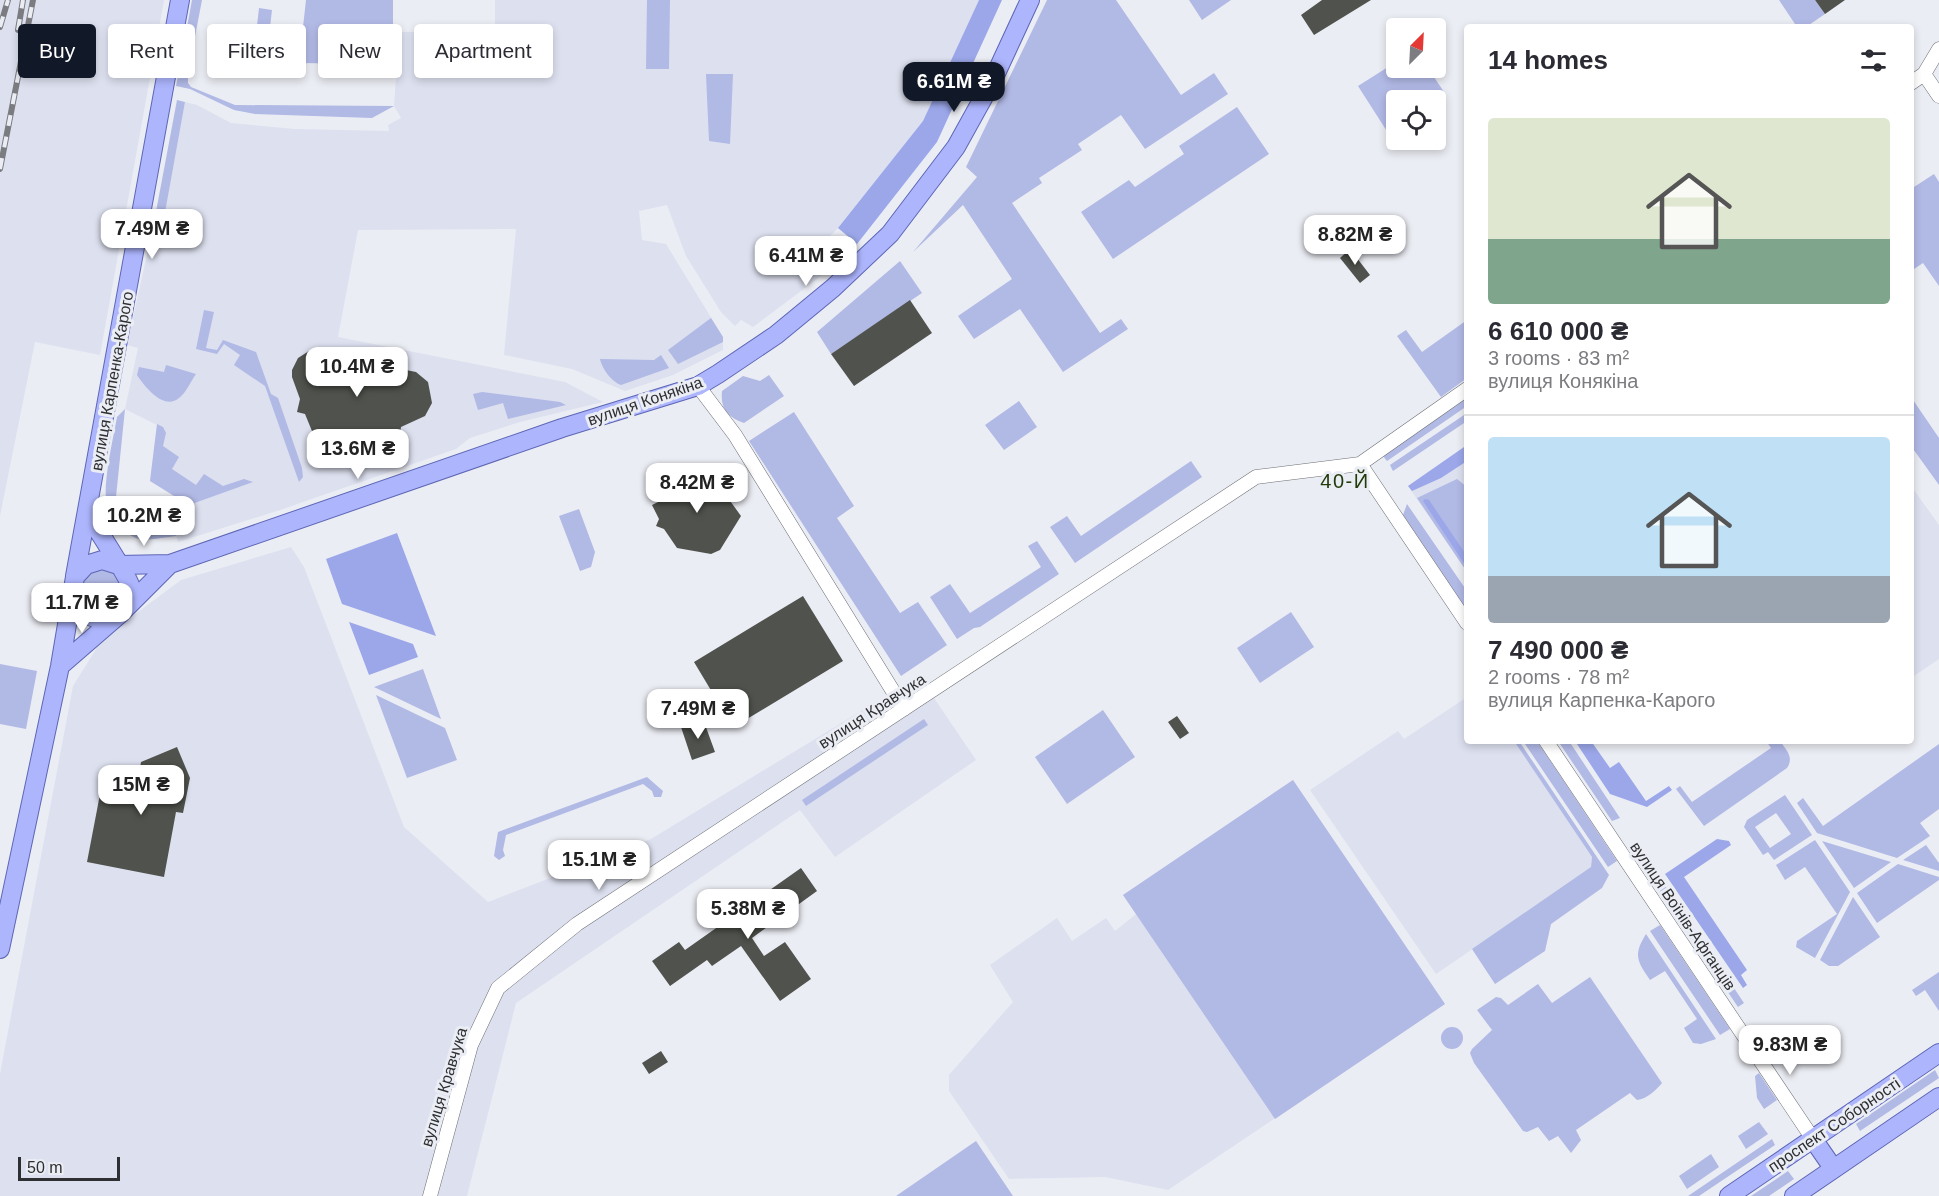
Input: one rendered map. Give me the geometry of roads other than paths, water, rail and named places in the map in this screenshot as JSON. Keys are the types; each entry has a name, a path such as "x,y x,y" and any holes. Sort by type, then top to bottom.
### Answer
{"main road":[{"name":"вулиця Карпенка-Карого","path":"60,666 180,0"},
{"name":"вулиця Конякіна","path":"170,564 561,428 698,386 776,335 833,288 890,234 956,147 992,82 1030,0"},
{"path":"87,513 118,565 128,576 131,589 124,608 105,619 90,617 78,607 73,585 86,565 102,560 118,565 170,564"},
{"path":"0,950 60,666 170,564"},
{"name":"проспект Соборності","path":"1729,1196 1939,1053"},
{"path":"1794,1196 1939,1097"},
{"path":"1813,1139 1833,1168"}],"street":[{"path":"1914,81 1924,74 1939,49"},
{"path":"1924,74 1939,96"},
{"path":"698,386 735,435 904,709"},
{"name":"вулиця Кравчука","path":"430,1196 471,1045 498,988 578,924 1256,477 1360,464 1464,391"},
{"path":"1360,464 1464,619"},
{"name":"вулиця Воїнів-Афганців","path":"1548,744 1813,1139"}],"railway":[{"path":"0,27 8,0"},
{"path":"19,24 23,0"},
{"path":"0,169 33,0"}],"district":[{"name":"40-Й","path":"1345,481"}]}
